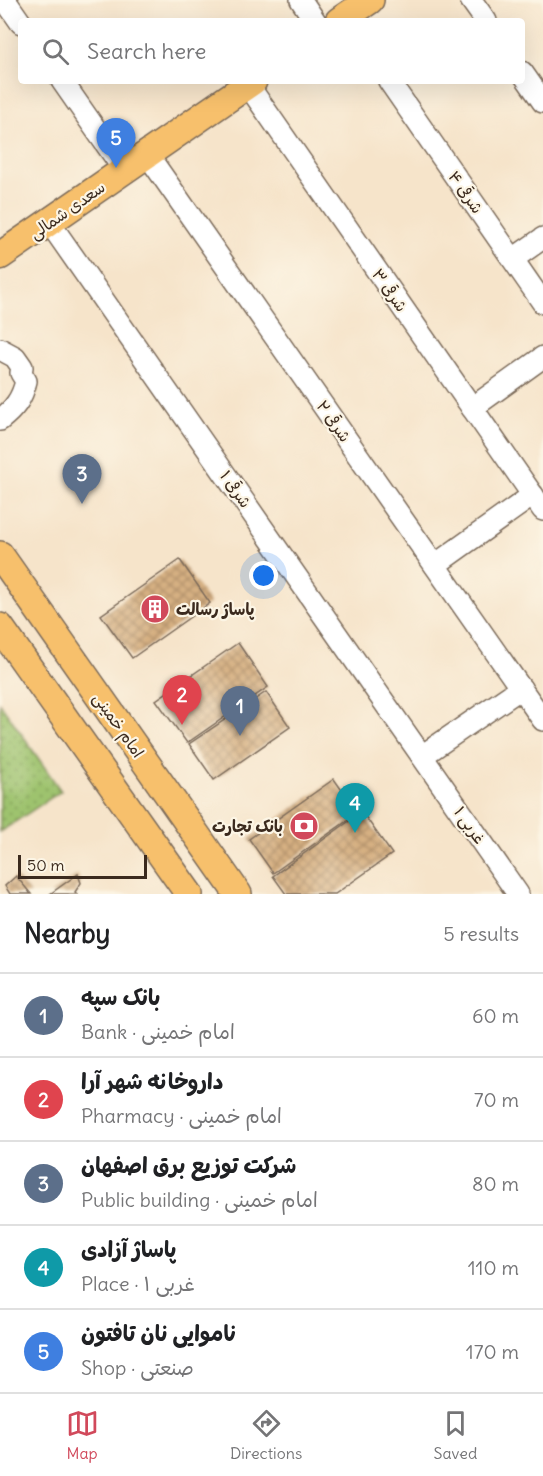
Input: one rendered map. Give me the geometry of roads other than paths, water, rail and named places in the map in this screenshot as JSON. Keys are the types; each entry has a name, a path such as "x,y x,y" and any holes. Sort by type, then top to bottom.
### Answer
{"main road":[{"path":"347,18 370,0"},
{"name":"سعدی شمالی","path":"0,256 249,84"},
{"path":"0,606 5,613 13,615 25,609 25,603 10,581 4,561"},
{"name":"امام خمینی","path":"4,561 238,894"},
{"path":"30,669 29,660 14,637 14,631 26,625 33,627 77,690 110,711"},
{"path":"0,627 189,894"}],"street":[{"path":"5,0 18,19"},
{"path":"301,0 313,18"},
{"path":"471,0 484,18"},
{"path":"525,76 543,102"},
{"path":"64,84 124,170"},
{"name":"۳ شرقی","path":"251,84 538,502"},
{"name":"۴ شرقی","path":"391,84 543,303"},
{"name":"۲ شرقی","path":"147,154 543,720"},
{"name":"۱ شرقی","path":"49,222 422,756"},
{"path":"513,259 543,238"},
{"path":"0,349 15,357 22,367 21,373 26,381 14,409 0,420"},
{"path":"472,408 543,357"},
{"path":"435,565 538,502"},
{"path":"422,756 521,688"},
{"name":"۱ غربی","path":"422,756 518,894"}],"place":[{"name":"ناموایی نان تافتون","path":"116,168"},
{"name":"شرکت توزیع برق اصفهان","path":"82,504"},
{"name":"پاساژ رسالت","path":"155,609"},
{"name":"داروخانه شهر آرا","path":"182,725"},
{"name":"بانک سپه","path":"240,736"},
{"name":"بانک تجارت","path":"304,826"},
{"name":"پاساژ آزادی","path":"355,833"}]}
